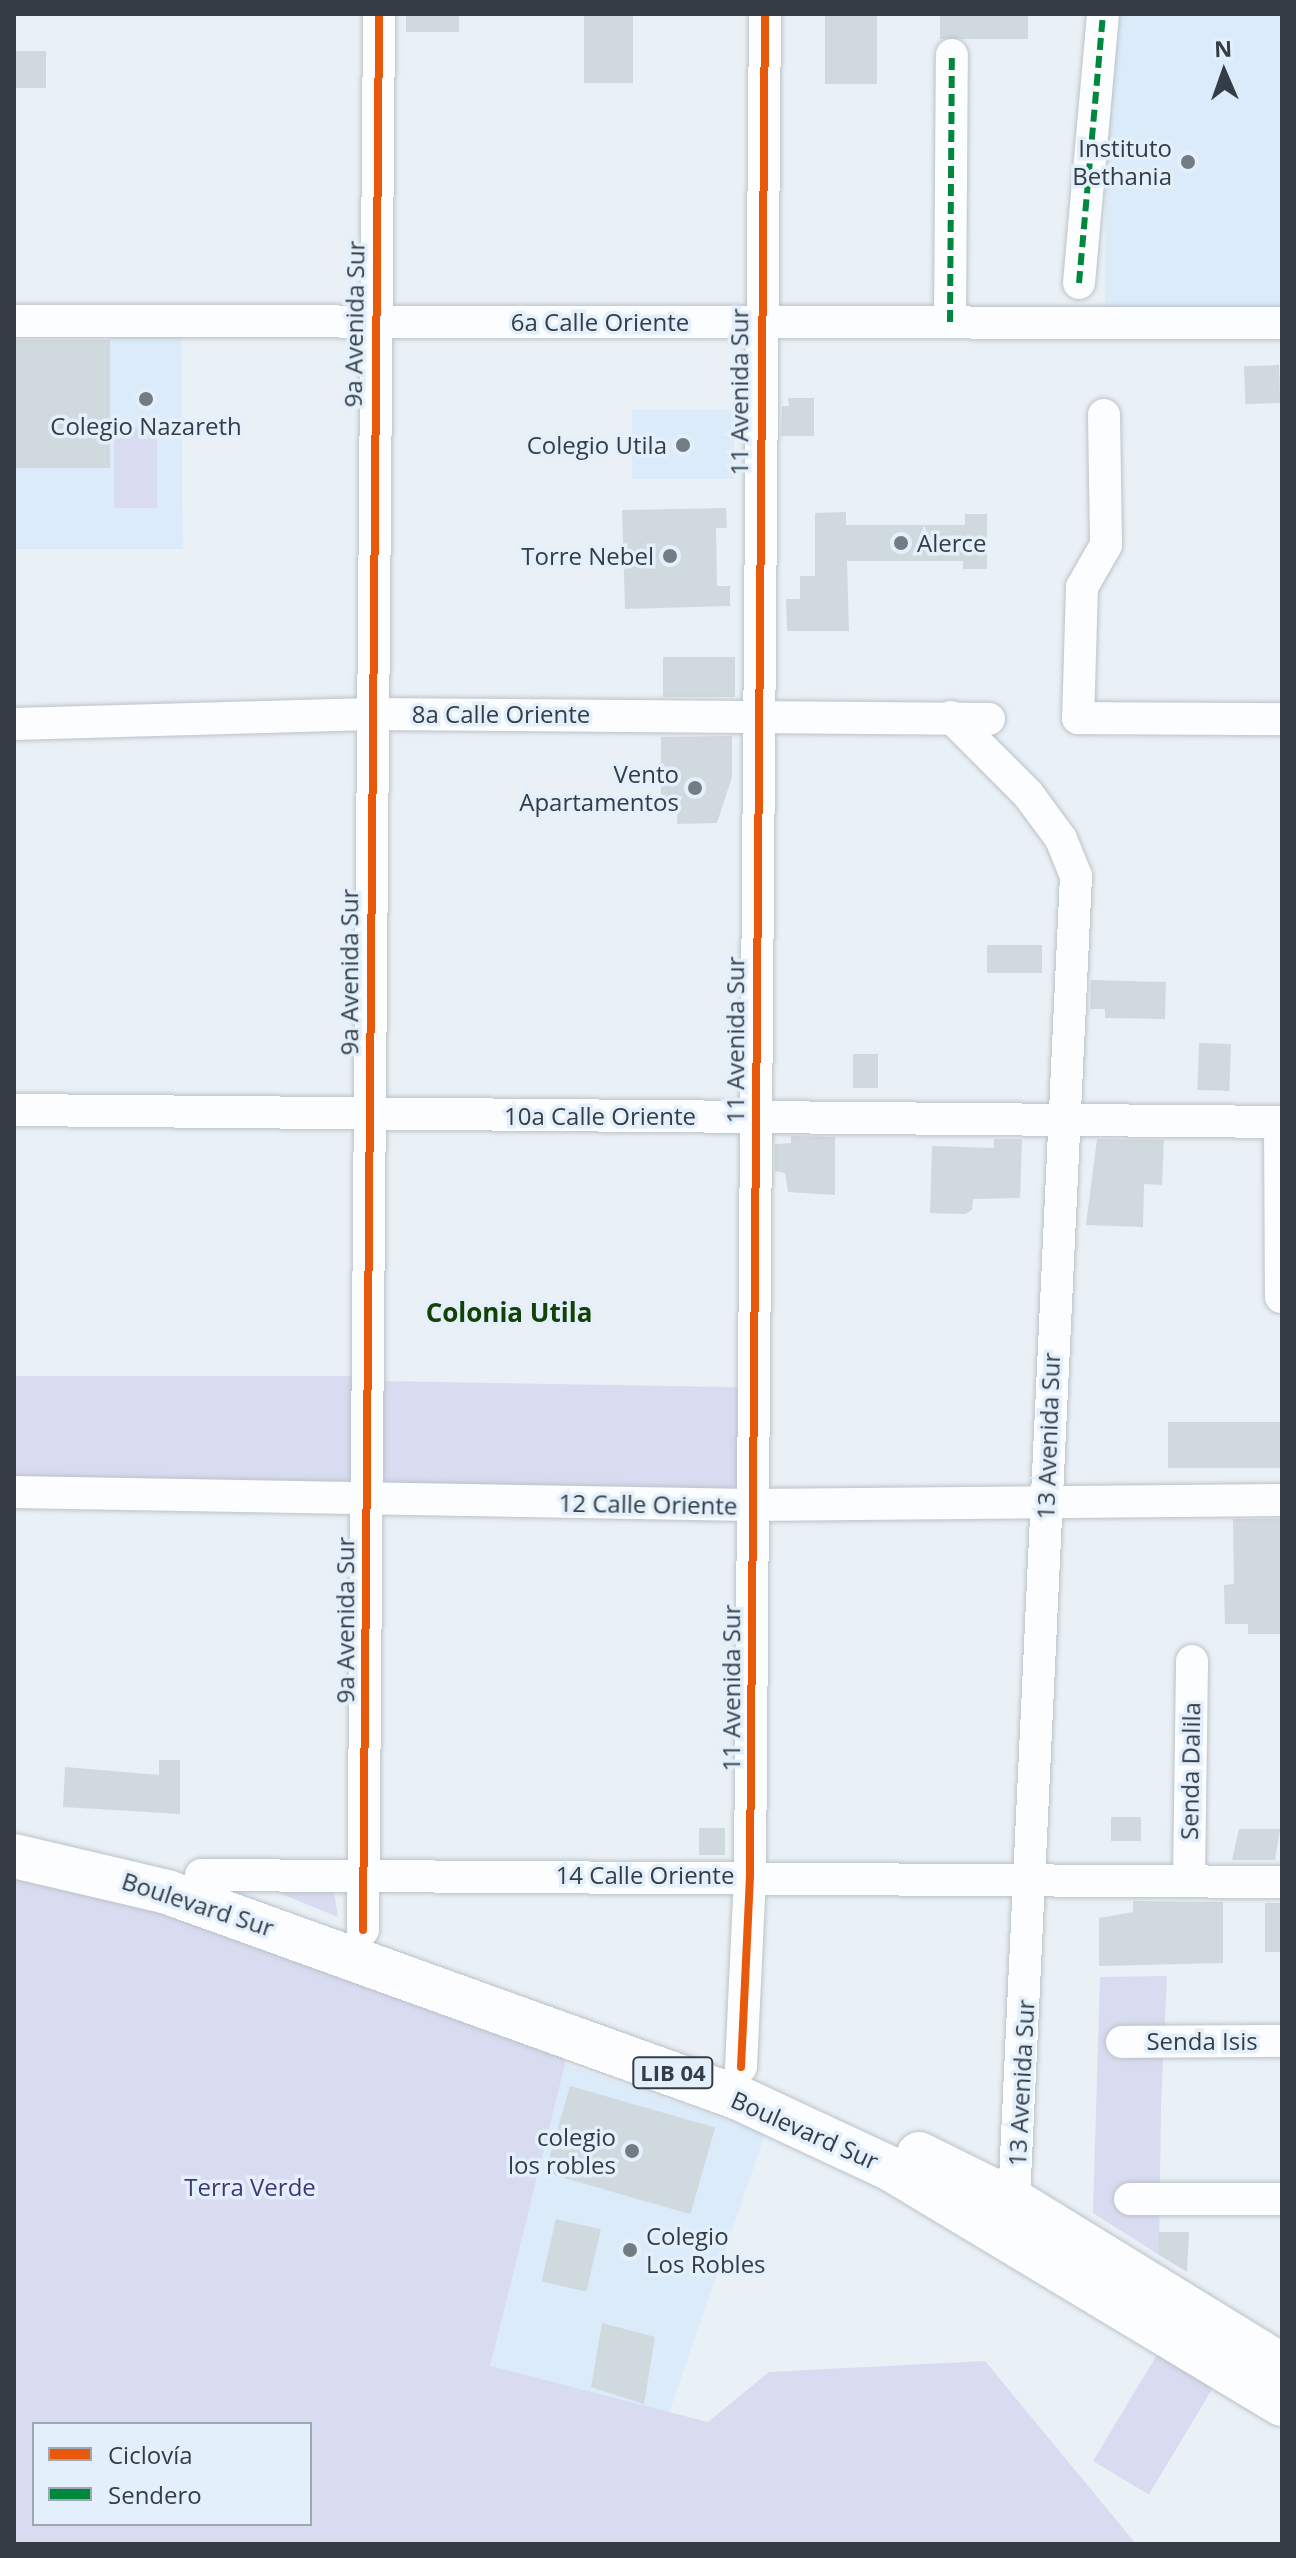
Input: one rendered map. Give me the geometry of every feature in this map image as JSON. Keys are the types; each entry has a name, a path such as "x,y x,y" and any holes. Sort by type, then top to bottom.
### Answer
{"highway":[{"name":"Boulevard Sur","path":"14,1835 201,1875 363,1930 741,2067 1014,2201 1282,2366"},
{"name":"Boulevard Sur","path":"14,1856 157,1889 739,2098 889,2168 1282,2404"}],"street":[{"name":"9a Avenida Sur","path":"363,1930 367,1875 364,1500 379,14"},
{"name":"11 Avenida Sur","path":"741,2067 750,1875 759,322 765,14"},
{"path":"1079,283 1103,14"},
{"path":"950,322 952,55"},
{"name":"6a Calle Oriente","path":"14,321 1282,323"},
{"path":"1104,415 1106,545 1082,587 1078,718 1282,719"},
{"name":"8a Calle Oriente","path":"14,724 371,714 989,719"},
{"name":"13 Avenida Sur","path":"951,717 1028,794 1061,839 1076,876 1014,2201"},
{"name":"10a Calle Oriente","path":"14,1110 1281,1122"},
{"path":"1281,1122 1281,1297"},
{"name":"12 Calle Oriente","path":"14,1492 752,1505 1282,1500"},
{"name":"Senda Dalila","path":"1189,1880 1192,1661"},
{"name":"14 Calle Oriente","path":"201,1875 750,1875 1282,1882"},
{"name":"Senda Isis","path":"1122,2042 1282,2041"},
{"path":"1130,2199 1282,2199"}],"shaded area":[{"name":"Instituto Bethania","path":"1105,14 1282,14 1282,311 1105,311"},
{"name":"Colegio Nazareth","path":"110,332 181,332 183,549 14,549 14,468 110,466"},
{"name":"Colegio Utila","path":"632,410 734,410 734,479 632,479"},
{"name":"Colegio Los Robles","path":"565,2064 765,2133 664,2427 464,2358"}],"green space":[{"path":"114,427 157,427 157,508 114,508"},
{"path":"14,1376 353,1376 353,1483 14,1483"},
{"path":"379,1381 742,1387 740,1493 377,1487"},
{"name":"Terra Verde","path":"14,1868 134,1893 560,2048 565,2064 490,2366 708,2422 769,2372 985,2361 1136,2544 14,2544"},
{"path":"333,1886 338,1917 274,1891"},
{"path":"1167,1976 1159,2255 1093,2213 1100,1977"},
{"path":"1158,2353 1214,2386 1149,2494 1093,2461"}],"building":[{"path":"406,14 459,14 459,32 406,32"},
{"path":"584,14 633,14 633,83 584,83"},
{"path":"825,14 877,14 877,84 825,84"},
{"path":"940,14 1028,14 1028,39 940,39"},
{"path":"14,51 46,51 46,88 14,88"},
{"path":"14,340 110,340 110,468 14,468"},
{"path":"1279,365 1280,403 1245,404 1244,366"},
{"path":"788,398 814,398 814,436 781,436 782,406 789,406"},
{"name":"Torre Nebel","path":"726,508 727,528 716,528 717,586 730,586 730,606 625,609 622,510"},
{"name":"Alerce","path":"846,512 846,525 965,525 965,514 987,514 987,569 963,569 963,561 847,561 849,631 787,631 786,599 800,599 800,576 815,576 815,513"},
{"path":"663,657 735,657 735,697 663,697"},
{"name":"Vento Apartamentos","path":"732,736 732,777 717,823 677,824 678,799 661,799 661,737"},
{"path":"987,945 1042,945 1042,973 987,973"},
{"path":"1091,980 1166,982 1165,1019 1105,1018 1105,1009 1090,1009"},
{"path":"1199,1043 1231,1044 1229,1091 1197,1090"},
{"path":"853,1054 878,1054 878,1088 853,1088"},
{"path":"791,1136 835,1137 835,1195 788,1192 785,1173 775,1171 775,1144 791,1143"},
{"path":"994,1139 1022,1139 1020,1198 973,1199 972,1210 965,1214 930,1213 932,1146 994,1148"},
{"path":"1097,1139 1164,1140 1162,1185 1144,1184 1143,1227 1086,1225"},
{"path":"1168,1422 1282,1422 1282,1468 1168,1468"},
{"path":"1233,1519 1282,1519 1282,1634 1248,1634 1248,1624 1225,1624 1224,1585 1234,1584"},
{"path":"159,1760 180,1760 180,1814 63,1807 65,1767 159,1775"},
{"path":"1111,1817 1141,1817 1141,1841 1111,1841"},
{"path":"699,1828 725,1828 725,1855 699,1855"},
{"path":"1239,1829 1280,1829 1275,1860 1232,1860"},
{"path":"1133,1901 1223,1902 1223,1963 1099,1966 1099,1918 1133,1912"},
{"path":"1265,1903 1282,1903 1282,1952 1265,1952"},
{"name":"colegio los robles","path":"570,2086 715,2128 690,2214 545,2173"},
{"name":"colegio los robles","path":"556,2219 601,2229 586,2292 542,2281"},
{"path":"1158,2232 1189,2232 1187,2272 1159,2255"},
{"name":"colegio los robles","path":"602,2323 655,2337 644,2404 591,2387"}],"marked path":[{"path":"1079,283 1103,14"},
{"path":"950,322 952,55"}],"cycle path":[{"path":"363,1930 379,14"},
{"path":"741,2067 750,1875 765,14"}],"place":[{"name":"Instituto Bethania","path":"1188,162"},
{"name":"Colegio Nazareth","path":"146,399"},
{"name":"Colegio Utila","path":"683,445"},
{"name":"Alerce","path":"901,543"},
{"name":"Torre Nebel","path":"670,556"},
{"name":"Vento Apartamentos","path":"695,788"},
{"name":"colegio los robles","path":"632,2151"},
{"name":"Colegio Los Robles","path":"630,2250"}],"district":[{"name":"Colonia Utila","path":"509,1313"}]}
